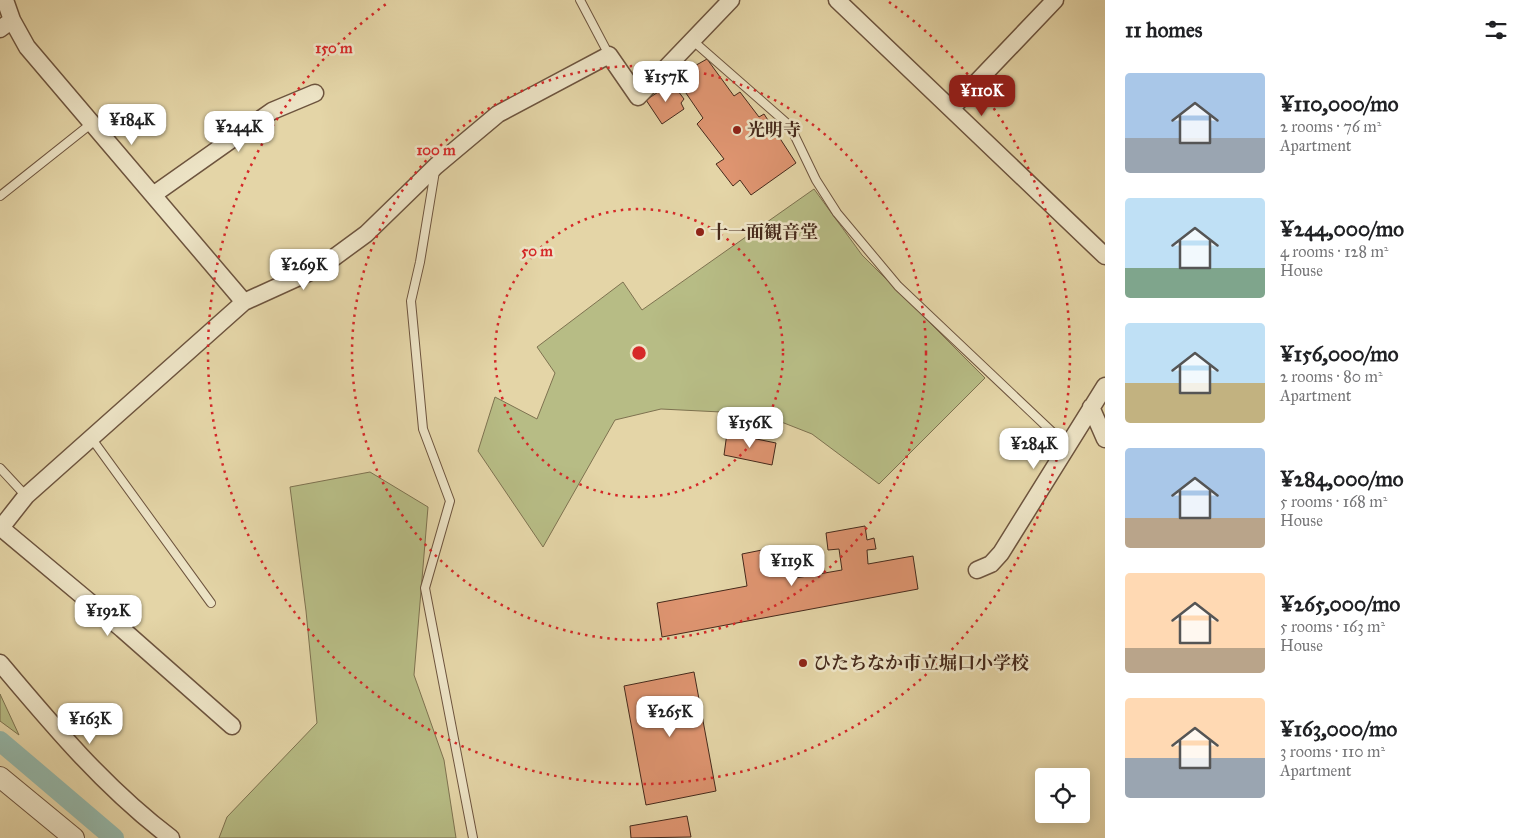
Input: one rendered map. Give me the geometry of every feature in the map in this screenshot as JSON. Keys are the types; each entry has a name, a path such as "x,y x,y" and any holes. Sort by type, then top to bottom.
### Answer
{"street":[{"path":"5,0 6,25 27,47 244,302"},
{"path":"232,726 122,629 0,529 26,496 244,302 321,267 366,234 436,166 498,114 609,55 638,97 731,0"},
{"path":"837,0 1105,256"},
{"path":"951,109 1055,0"},
{"path":"153,194 272,111 315,92"},
{"path":"977,570 991,564 1001,552 1105,386"},
{"path":"1091,408 1105,439"},
{"path":"0,663 80,757 141,816 171,838"},
{"path":"0,777 74,838"}],"lane":[{"path":"580,0 609,55"},
{"path":"692,40 790,126 816,180 837,213 898,286 1067,446"},
{"path":"0,196 92,124"},
{"path":"436,166 420,262 411,301 423,428 450,501 425,588 473,838"},
{"path":"92,439 211,602"},
{"path":"0,468 26,496"}],"green space":[{"path":"814,189 862,255 985,378 879,484 812,434 761,414 661,409 615,420 543,547 478,451 495,397 537,419 555,373 537,347 623,282 642,310"},
{"path":"370,472 428,507 414,675 444,760 456,838 219,838 227,817 317,723 306,611 290,487"},
{"path":"0,694 19,735 0,721"}],"building":[{"path":"707,59 734,96 740,92 759,117 764,114 796,163 751,195 740,180 733,186 716,164 724,159 697,124 703,118 675,77"},
{"path":"672,83 684,99 681,103 684,109 662,124 646,100"},
{"path":"727,433 776,443 772,465 724,455"},
{"path":"865,526 867,540 874,538 876,549 867,550 868,564 913,556 918,589 662,637 657,603 747,586 742,554 782,546 790,579 842,570 839,549 828,550 826,533"},
{"path":"694,672 716,791 646,805 624,686"},
{"path":"687,816 691,837 631,838 630,826"}],"waterway":[{"path":"0,741 114,838"}],"place":[{"name":"光明寺","path":"737,130"},
{"name":"十一面観音堂","path":"700,232"},
{"name":"ひたちなか市立堀口小学校","path":"803,663"}]}
